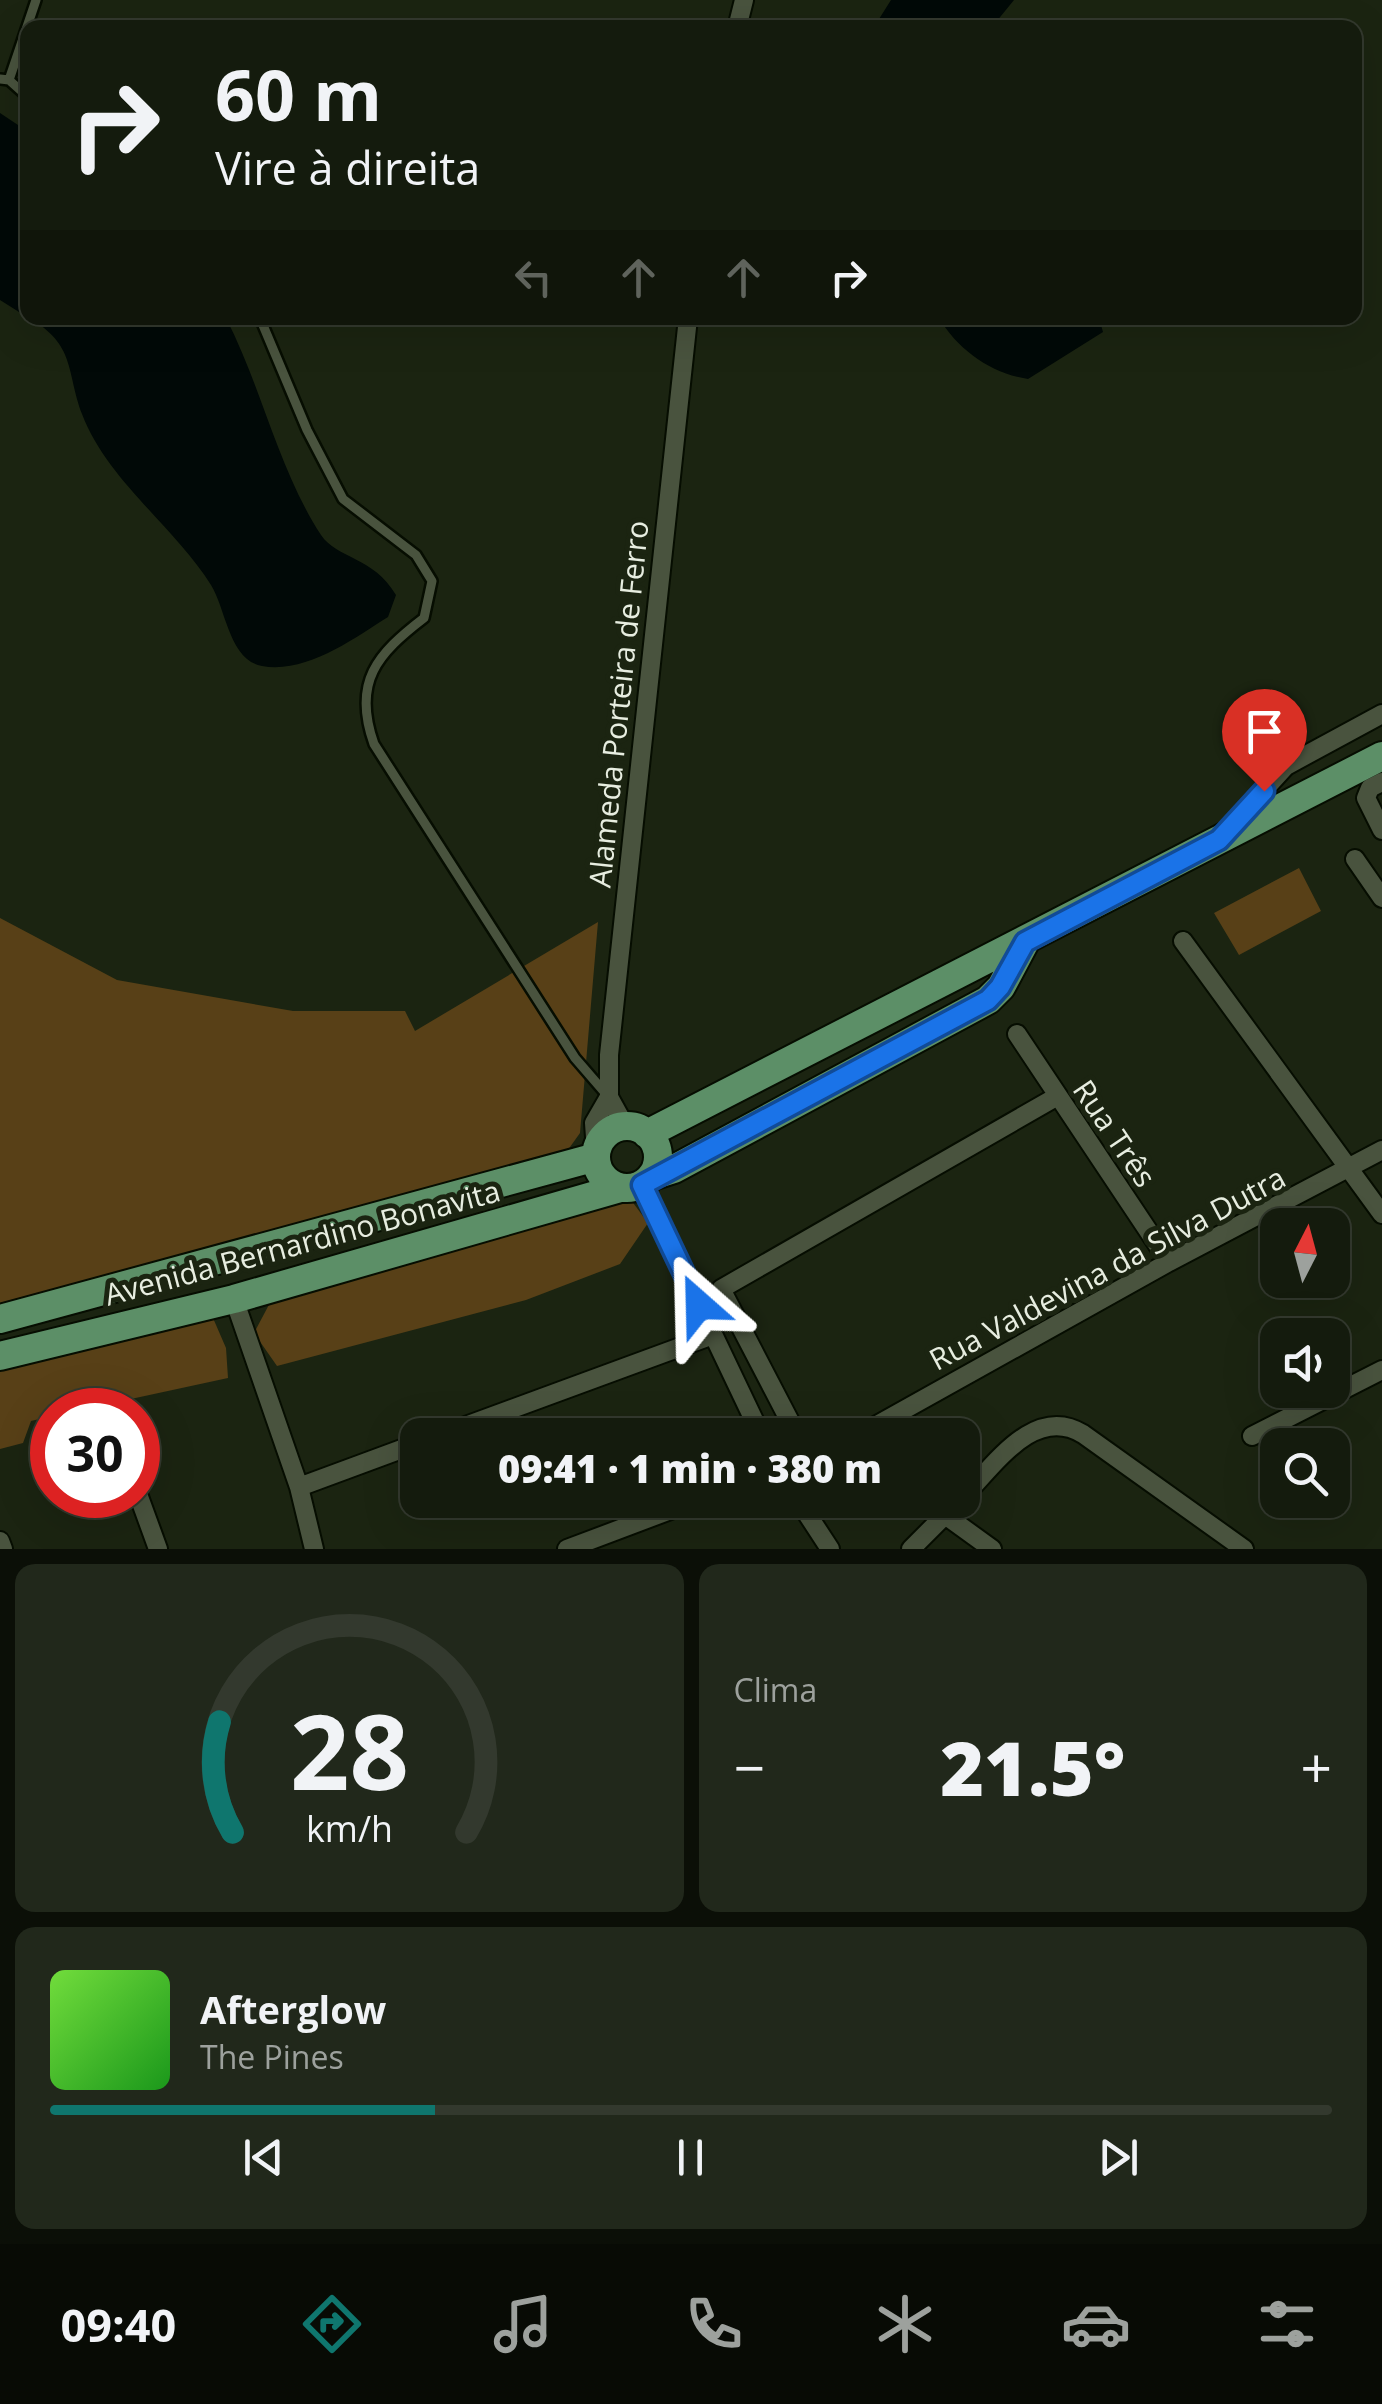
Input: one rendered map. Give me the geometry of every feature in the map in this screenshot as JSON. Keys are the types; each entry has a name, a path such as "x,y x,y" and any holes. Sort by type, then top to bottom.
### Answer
{"main road":[{"name":"Avenida Bernardino Bonavita","path":"0,1319 596,1155 604,1136 636,1130 793,1056 1025,942 1382,756"},
{"name":"Avenida Bernardino Bonavita","path":"0,1356 234,1300 638,1183 674,1169 988,1000 1000,987 1025,942"},
{"path":"793,1056 812,1095"},
{"path":"596,1155 602,1177 638,1183 658,1154 636,1130"}],"street":[{"name":"Alameda Porteira de Ferro","path":"596,1155 594,1123 609,1097 613,1006 687,325"},
{"path":"1219,840 1286,766 1382,714"},
{"path":"1377,822 1367,793 1382,782"},
{"path":"1355,859 1382,898"},
{"path":"1182,941 1382,1214"},
{"name":"Rua Três","path":"1016,1034 1169,1262"},
{"path":"609,1097 636,1130"},
{"path":"788,1418 721,1289 1056,1097"},
{"name":"Rua Valdevina da Silva Dutra","path":"889,1418 1169,1262 1382,1150"},
{"path":"638,1183 753,1418"},
{"path":"234,1300 300,1487 314,1549"},
{"path":"486,1418 713,1335"},
{"path":"1252,1436 1382,1370"},
{"path":"980,1480 1023,1437 1038,1427 1058,1424 1083,1434 1244,1549"},
{"path":"300,1487 400,1451"},
{"path":"147,1518 158,1549"},
{"path":"567,1549 649,1518"},
{"path":"810,1518 830,1549"},
{"path":"910,1549 942,1518"},
{"path":"949,1518 992,1549"},
{"path":"0,1541 3,1549"}],"lane":[{"path":"4,80 20,40"},
{"path":"263,325 307,430 344,500 416,555 432,581 424,618 386,648 372,673 365,701 374,744 574,1058 609,1097"}],"shaded area":[{"path":"891,0 1014,0 998,20 878,20"},
{"path":"0,113 20,126 20,313 0,300"},
{"path":"40,325 229,325 306,510 328,543 387,582 396,595 388,617 312,660 279,667 251,662 235,644 216,595 196,563 124,482 93,438 67,360 55,338"},
{"path":"944,325 1101,325 1103,332 1028,379 977,359"},
{"path":"1299,868 1321,911 1239,955 1214,913"},
{"path":"0,918 117,980 293,1011 405,1011 415,1031 598,922 580,1133 565,1154 0,1303"},
{"path":"631,1200 648,1223 620,1264 526,1300 277,1366 254,1333 272,1299"},
{"path":"213,1318 226,1348 228,1378 160,1393 160,1388 30,1388 30,1424 23,1443 0,1449 0,1369"}],"route":[{"path":"699,1305 642,1185 652,1176 674,1169 962,1017 1000,987 1025,942 1219,840 1264,791"}]}
